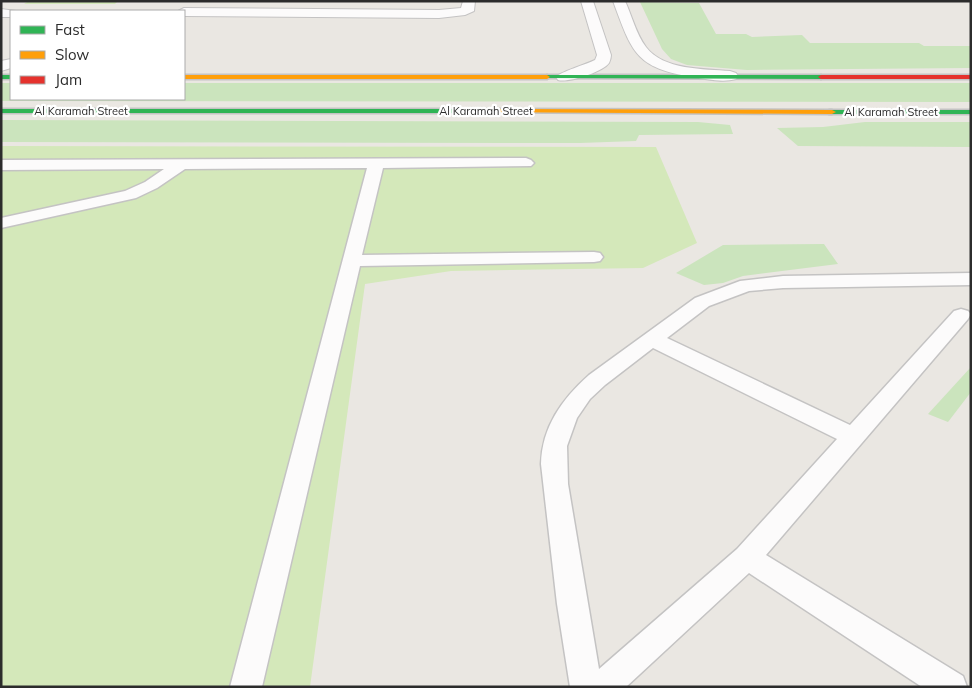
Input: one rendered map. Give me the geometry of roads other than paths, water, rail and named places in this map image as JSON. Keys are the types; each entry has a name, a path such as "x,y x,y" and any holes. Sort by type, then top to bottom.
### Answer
{"main road":[{"path":"185,77 971,77"},
{"name":"Al Karamah Street","path":"1,111 971,112"}],"street":[{"path":"244,12 253,1"},
{"path":"185,12 439,14 465,11 469,8 469,1"},
{"path":"564,77 587,70 602,62 604,55 603,47 587,1"},
{"path":"619,1 639,46 645,55 657,63 680,69 730,76"}],"lane":[{"path":"1,165 526,163"},
{"path":"6,218 130,195 151,185 182,164"},
{"path":"246,687 376,164"},
{"path":"351,261 594,257"},
{"path":"586,687 577,641 554,468 555,447 560,427 581,393 702,302 715,295 747,285 783,282 971,279"},
{"path":"602,687 747,557 961,315"},
{"path":"652,339 852,436"},
{"path":"747,557 951,687"}]}
